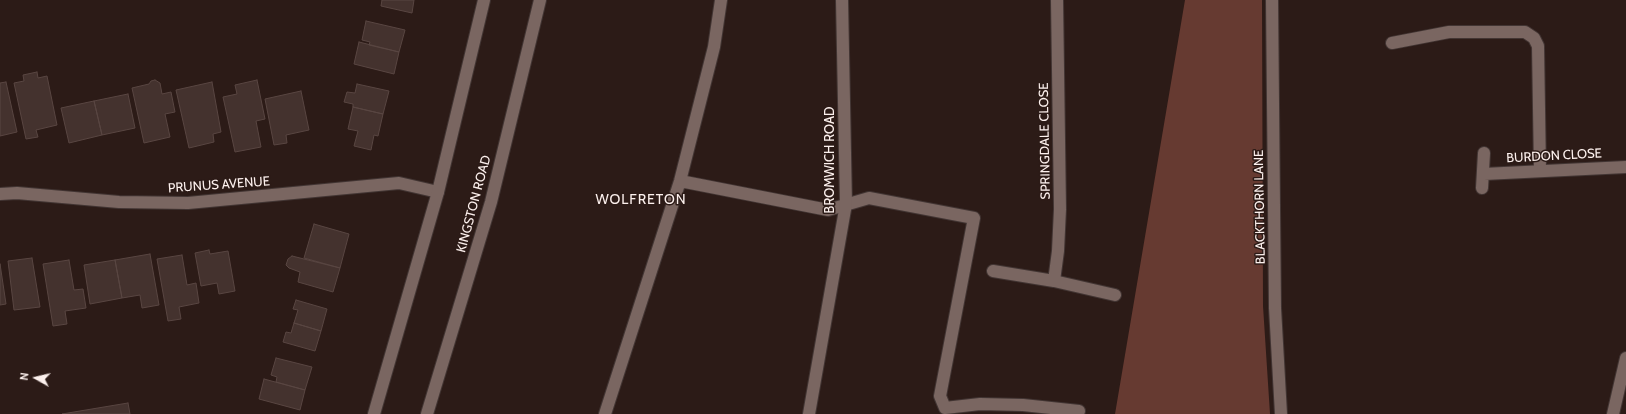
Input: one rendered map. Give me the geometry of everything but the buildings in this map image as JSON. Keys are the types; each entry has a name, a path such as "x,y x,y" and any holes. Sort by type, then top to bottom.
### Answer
{"street":[{"path":"374,414 438,192 484,0"},
{"name":"KINGSTON ROAD","path":"427,414 491,202 540,0"},
{"path":"605,414 680,181 714,47 721,0"},
{"name":"BROMWICH ROAD","path":"809,414 846,204 842,0"},
{"name":"SPRINGDALE CLOSE","path":"1054,281 1058,251 1060,209 1057,0"},
{"name":"BLACKTHORN LANE","path":"1272,0 1275,308 1281,414"},
{"path":"1392,44 1449,32 1525,32 1534,38 1538,46 1540,171"},
{"path":"1482,188 1484,153"},
{"name":"BURDON CLOSE","path":"1484,174 1626,167"},
{"path":"680,181 828,210 869,198 974,218 940,396 943,411 980,404 1023,405 1080,411"},
{"name":"PRUNUS AVENUE","path":"0,194 18,193 119,202 188,203 400,183 438,192"},
{"path":"993,271 1054,281 1115,295"},
{"path":"1613,414 1626,358"}],"shaded area":[{"path":"1185,0 1262,0 1263,306 1270,414 1115,414"}],"district":[{"name":"WOLFRETON","path":"641,200"}]}
